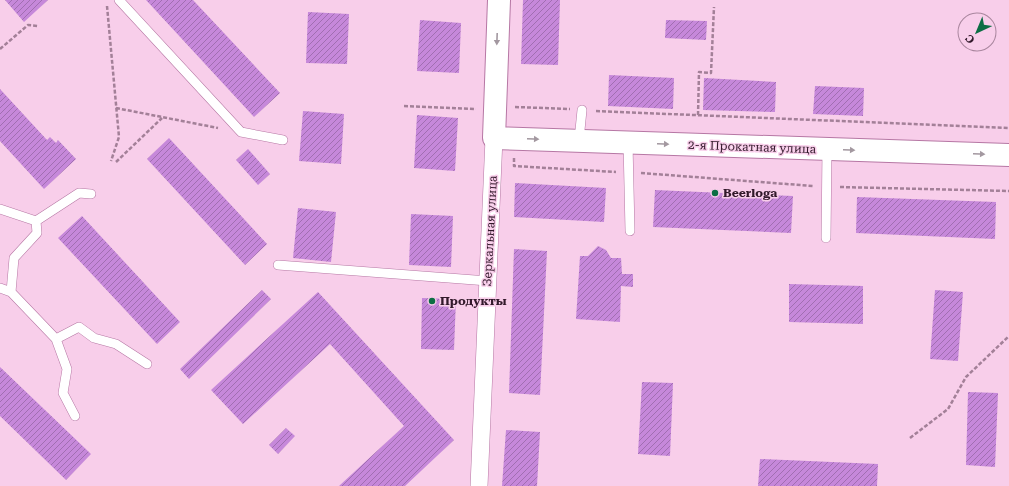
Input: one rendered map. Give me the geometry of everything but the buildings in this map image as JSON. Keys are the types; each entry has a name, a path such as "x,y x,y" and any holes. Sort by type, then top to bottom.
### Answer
{"street":[{"name":"Зеркальная улица","path":"478,486 488,281 504,138 505,108 498,0"},
{"name":"2-я Прокатная улица","path":"504,138 1009,155"}],"lane":[{"path":"119,0 241,132 283,140"},
{"path":"577,110 579,141"},
{"path":"628,143 630,231"},
{"path":"826,238 827,149"},
{"path":"36,221 79,192 91,194"},
{"path":"0,209 36,221"},
{"path":"11,292 14,258 37,233 36,221"},
{"path":"278,265 488,281"},
{"path":"0,288 11,292 56,339 66,369 63,393 75,416"},
{"path":"56,339 79,327 94,338 116,344 147,364"}],"path":[{"path":"698,114 699,72 711,73 714,7"},
{"path":"107,10 119,137 111,161"},
{"path":"0,49 28,25 38,26"},
{"path":"404,106 577,110"},
{"path":"116,108 241,132"},
{"path":"505,108 504,138 514,166 629,172 827,187 1009,192"},
{"path":"596,110 1009,128"},
{"path":"116,162 163,118"},
{"path":"910,438 948,409 966,377 1009,336"}],"place":[{"name":"Beerloga","path":"715,193"},
{"name":"Продукты","path":"432,301"}]}
